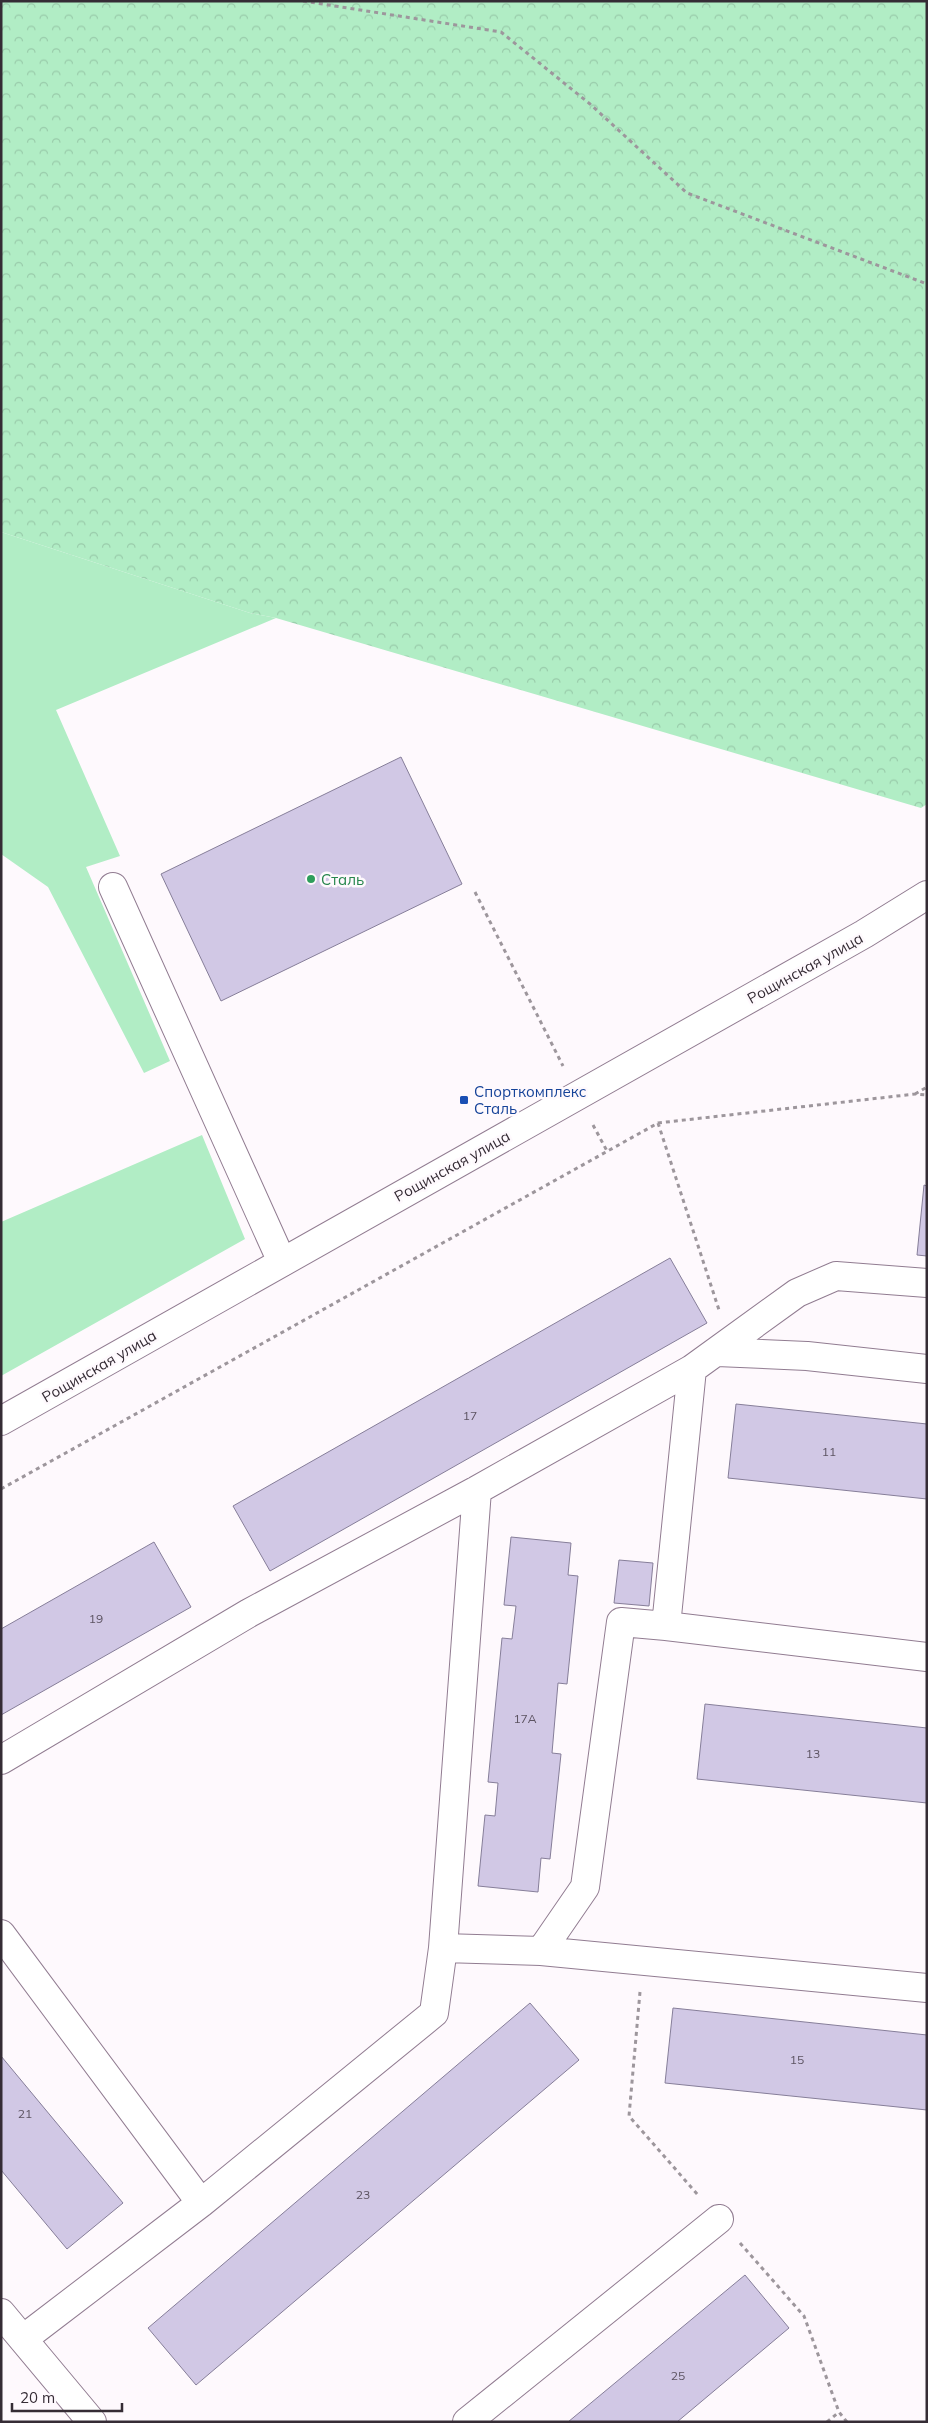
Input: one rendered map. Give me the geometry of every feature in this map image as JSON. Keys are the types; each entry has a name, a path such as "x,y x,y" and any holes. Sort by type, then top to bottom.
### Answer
{"main road":[{"path":"112,887 282,1262"},
{"name":"Рощинская улица","path":"1,1421 864,934 927,895"},
{"path":"1,1760 249,1613 477,1490 692,1368 723,1348 797,1293 836,1276 927,1283"},
{"path":"723,1348 927,1369"},
{"path":"666,1626 692,1368"},
{"path":"23,2338 201,2203 434,2012 443,1948 477,1490"},
{"path":"541,1951 586,1887 621,1622 927,1657"},
{"path":"1,1934 201,2203"},
{"path":"443,1948 541,1951 927,1988"},
{"path":"467,2422 719,2219"},
{"path":"1,2313 92,2422"}],"path":[{"path":"302,1 501,32 590,104 687,193 927,284"},
{"path":"475,892 607,1151"},
{"path":"915,1094 927,1088"},
{"path":"1,1489 658,1123 915,1094 927,1095"},
{"path":"658,1123 723,1348"},
{"path":"827,2422 839,2412"}],"green space":[{"path":"1,1 927,1 927,804 921,808 276,618 250,613 1,532"},
{"path":"1,532 250,613 276,618 56,710 120,856 86,867 170,1061 144,1073 48,887 1,854"},
{"path":"202,1135 245,1239 1,1376 1,1222"}],"building":[{"name":"Сталь","path":"401,757 462,884 221,1001 161,874"},
{"path":"924,1185 927,1186 927,1256 917,1255"},
{"path":"670,1258 707,1323 270,1571 233,1506"},
{"path":"736,1404 927,1424 927,1499 728,1478"},
{"path":"511,1537 571,1543 568,1575 578,1576 567,1684 558,1683 552,1753 561,1754 550,1859 541,1858 538,1892 478,1886 485,1815 495,1816 498,1783 488,1782 502,1638 512,1639 516,1606 504,1605"},
{"path":"154,1542 191,1607 1,1715 1,1629"},
{"path":"619,1560 653,1563 649,1606 614,1603"},
{"path":"705,1704 927,1728 927,1803 697,1779"},
{"path":"530,2003 579,2060 196,2385 148,2328"},
{"path":"673,2008 927,2035 927,2110 665,2083"},
{"path":"1,2056 123,2203 67,2249 1,2170"},
{"path":"745,2275 789,2328 677,2422 568,2422"}],"place":[{"name":"Сталь","path":"311,879"},
{"name":"Спорткомплекс Сталь","path":"464,1100"}]}
